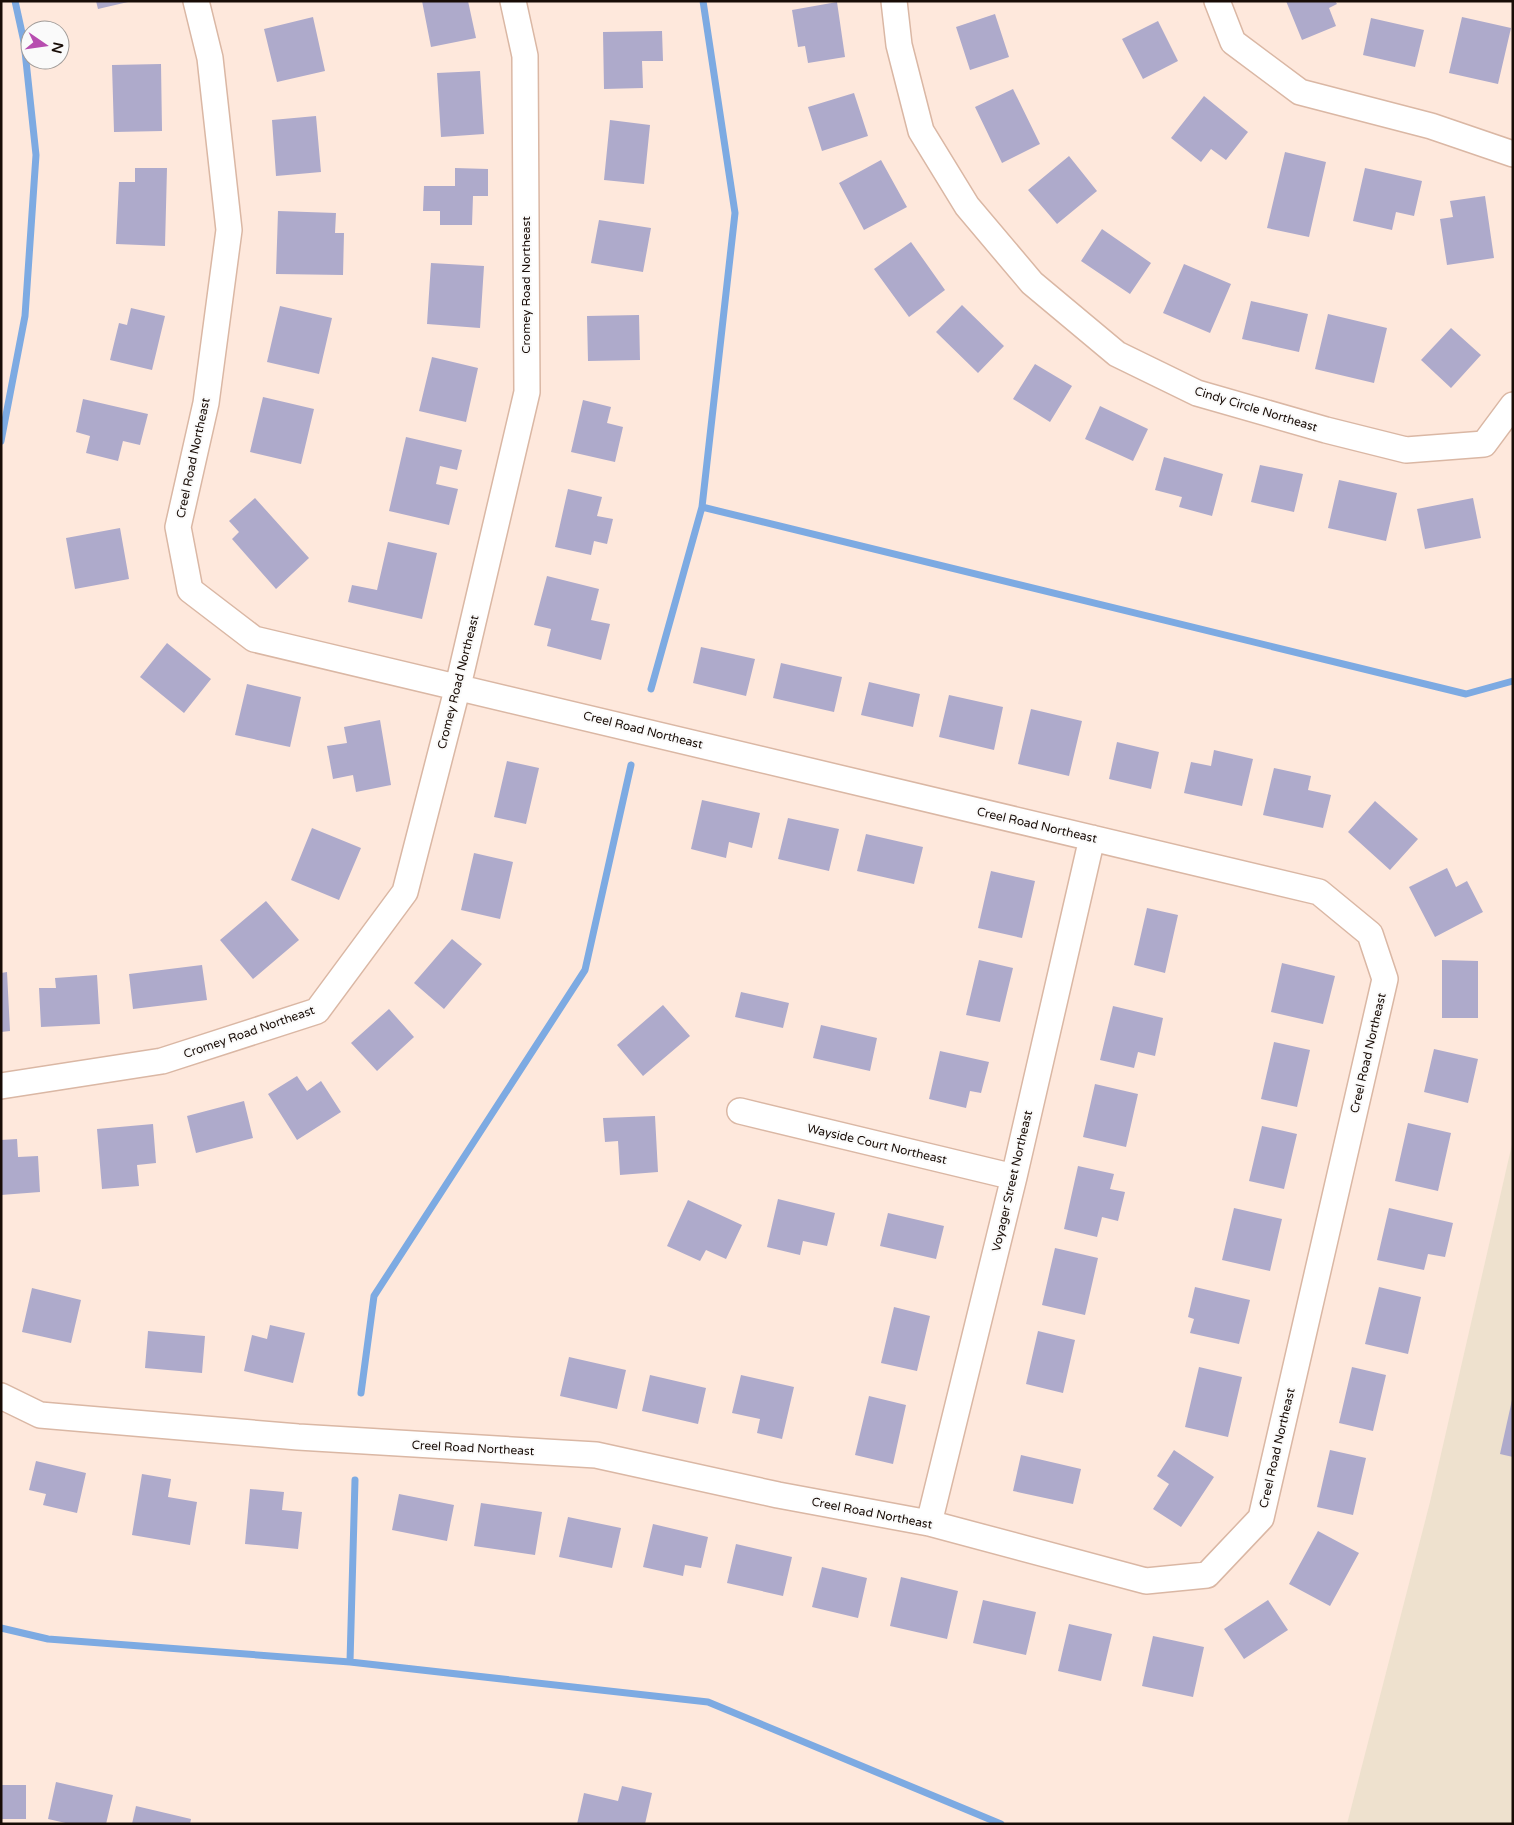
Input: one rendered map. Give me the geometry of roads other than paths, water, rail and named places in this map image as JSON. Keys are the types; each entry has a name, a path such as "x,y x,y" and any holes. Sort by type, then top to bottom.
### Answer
{"street":[{"name":"Creel Road Northeast","path":"1,1396 40,1415 298,1437 596,1455 778,1495 929,1523 1146,1581 1207,1575 1261,1518 1385,979 1370,934 1320,892 254,638 190,590 178,527 206,403 228,230 210,58 196,1"},
{"name":"Cromey Road Northeast","path":"1,1086 162,1061 317,1011 405,892 458,686 527,392 525,56 513,1"},
{"name":"Cindy Circle Northeast","path":"894,1 899,45 921,131 968,206 1032,283 1117,354 1197,393 1326,430 1406,450 1484,444 1513,405"},
{"path":"1217,1 1233,42 1300,92 1431,126 1513,154"},
{"name":"Voyager Street Northeast","path":"929,1523 1014,1177 1092,838"},
{"name":"Wayside Court Northeast","path":"740,1111 1014,1177"}],"waterway":[{"path":"1,441 25,316 36,155 24,42 15,1"},
{"path":"651,689 702,507 735,213 703,1"},
{"path":"702,507 1466,694 1513,681"},
{"path":"361,1393 374,1296 585,970 631,765"},
{"path":"350,1662 355,1480"},
{"path":"1,1628 48,1639 350,1662 708,1702 1001,1824"}]}
